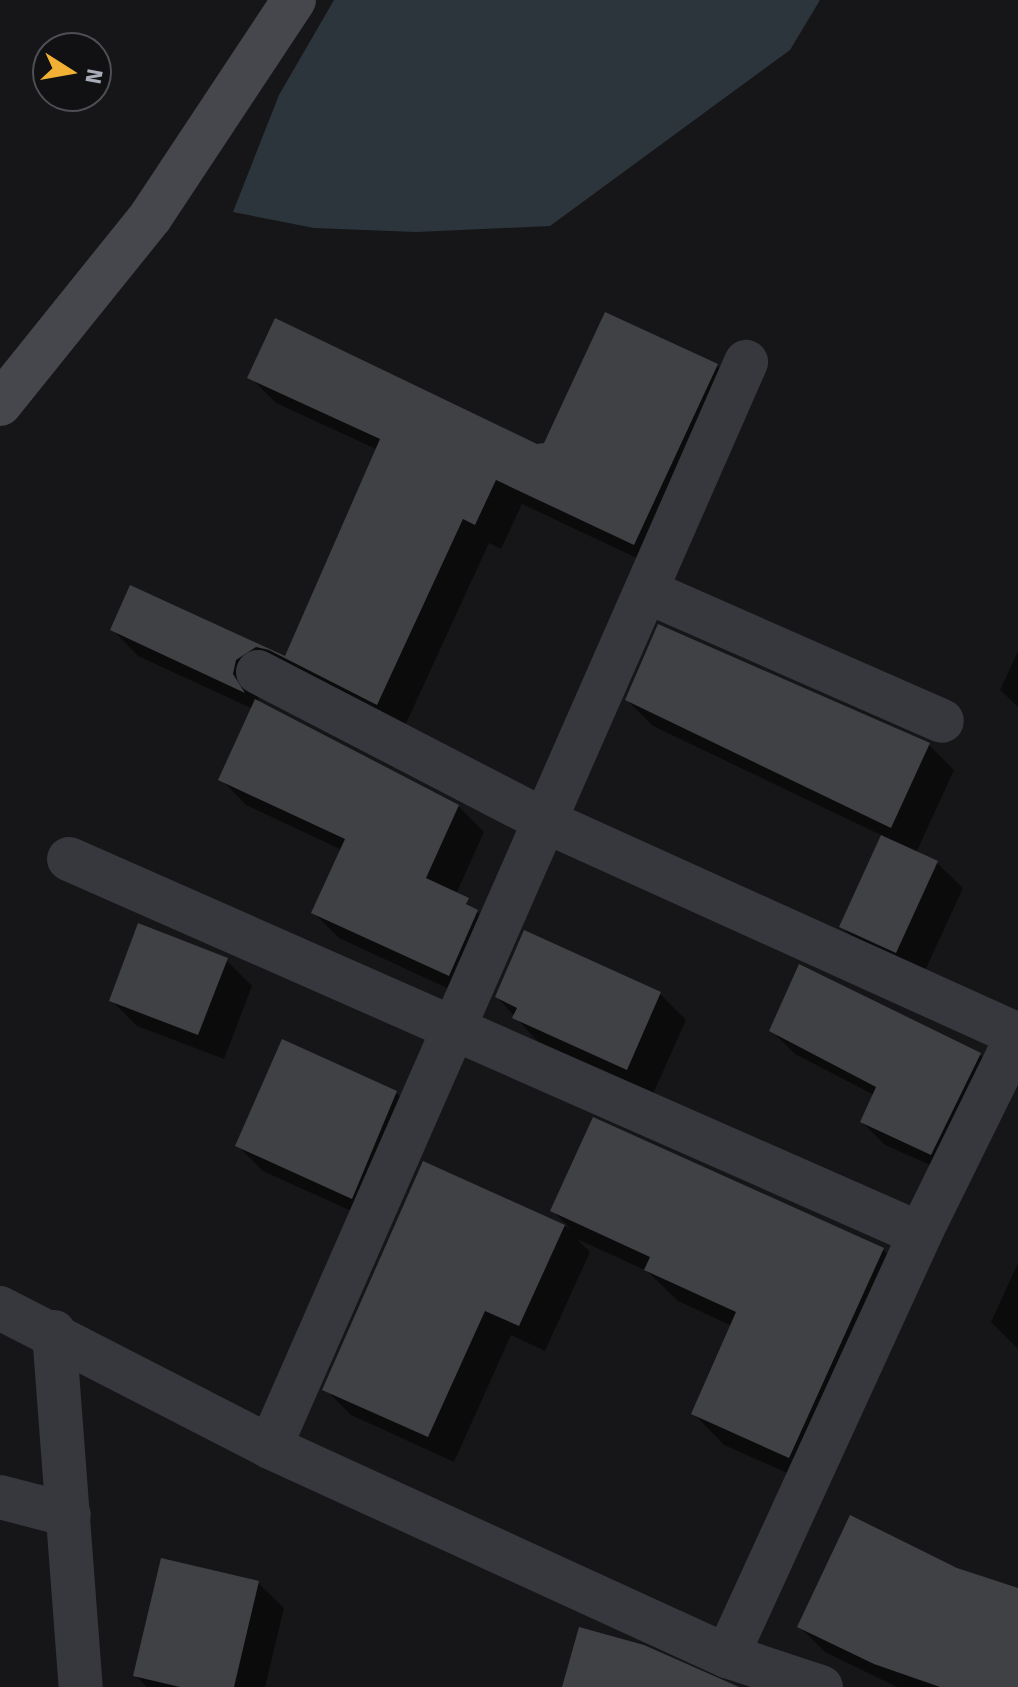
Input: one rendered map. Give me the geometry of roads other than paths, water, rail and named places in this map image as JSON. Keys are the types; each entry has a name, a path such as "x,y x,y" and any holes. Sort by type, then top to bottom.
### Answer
{"main road":[{"path":"0,404 151,216 294,0"}],"street":[{"path":"270,1447 746,362"},
{"path":"646,591 942,721"},
{"path":"258,672 545,821 1018,1035 920,1234 727,1656"},
{"path":"69,859 920,1234"},
{"path":"0,1308 54,1332 270,1447 727,1656 821,1687"},
{"path":"54,1332 81,1687"},
{"path":"0,1497 69,1515"}]}
